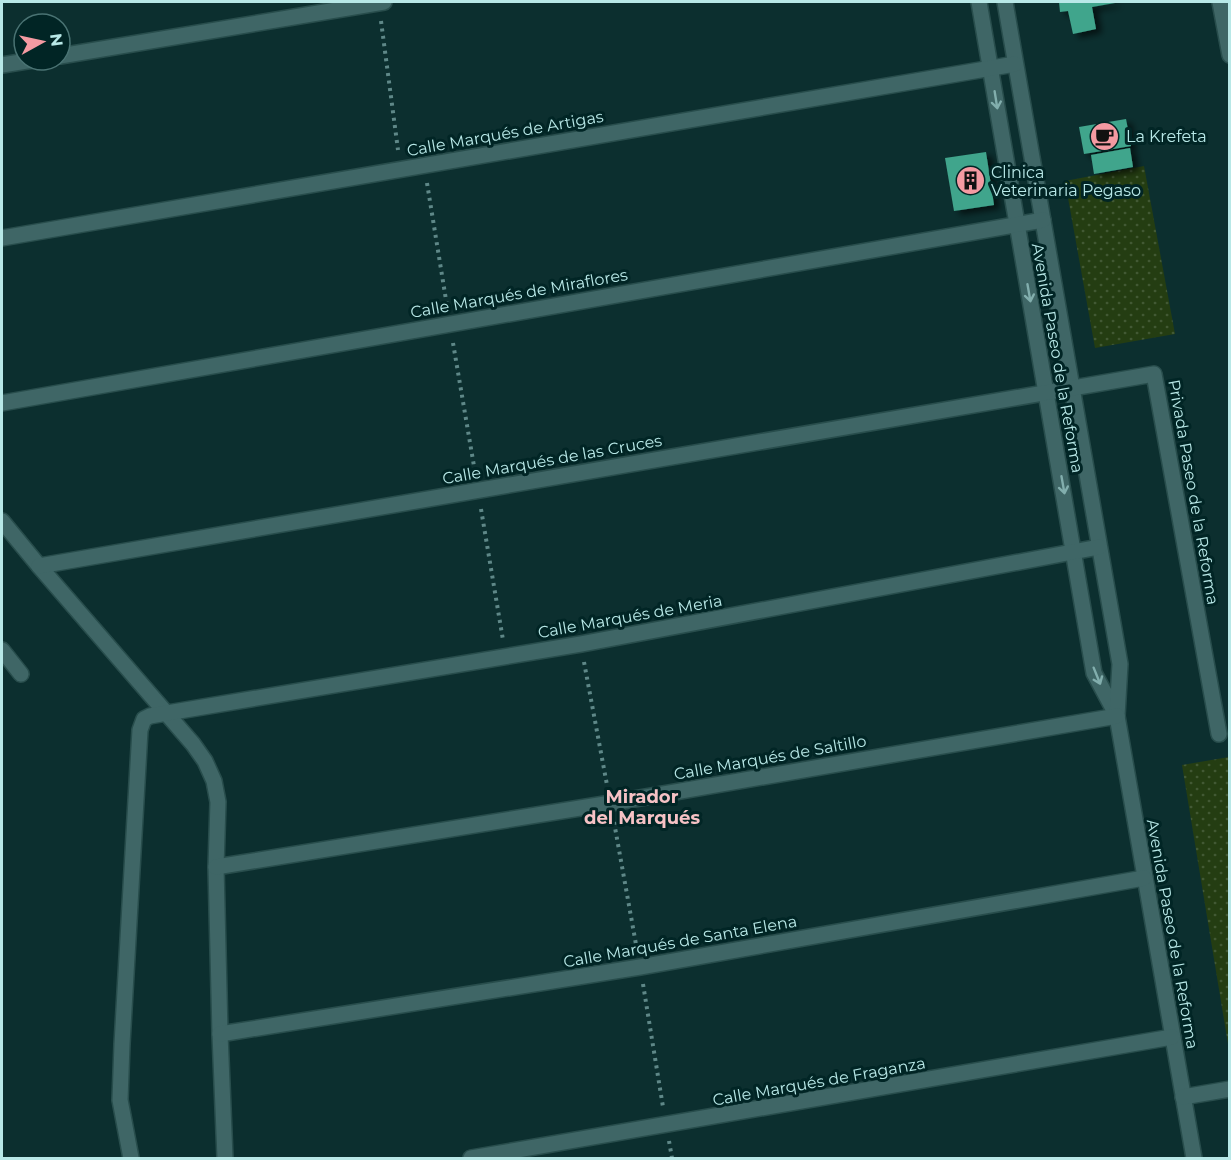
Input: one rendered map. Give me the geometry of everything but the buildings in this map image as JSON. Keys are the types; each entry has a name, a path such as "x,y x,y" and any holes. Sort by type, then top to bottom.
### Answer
{"street":[{"path":"72,54 381,2"},
{"name":"Avenida Paseo de la Reforma","path":"979,2 1094,673 1117,716"},
{"name":"Avenida Paseo de la Reforma","path":"1005,2 1120,664 1117,716 1194,1158"},
{"path":"1220,2 1230,55"},
{"name":"Calle Marqués de Artigas","path":"2,238 1016,64"},
{"name":"Calle Marqués de Miraflores","path":"2,403 1042,220"},
{"name":"Privada Paseo de la Reforma","path":"1072,388 1154,374 1219,734"},
{"name":"Calle Marqués de las Cruces","path":"39,566 1072,388"},
{"path":"2,521 193,744 205,761 214,781 218,802 216,867 225,1158"},
{"name":"Calle Marqués de Meria","path":"131,1158 120,1100 140,730 144,719 167,713 581,644 1099,547"},
{"path":"2,650 21,674"},
{"name":"Calle Marqués de Saltillo","path":"216,867 611,803 1117,716"},
{"name":"Calle Marqués de Santa Elena","path":"220,1034 640,967 1144,878"},
{"name":"Calle Marqués de Fraganza","path":"471,1158 1172,1037"},
{"path":"1183,1097 1230,1089"}],"path":[{"path":"381,2 401,169"},
{"path":"424,165 505,656"},
{"path":"581,644 611,803 672,1158"}],"green space":[{"path":"1144,166 1175,334 1095,348 1065,181"},
{"path":"1230,757 1229,1050 1182,765"}],"place":[{"name":"La Krefeta","path":"1105,136"},
{"name":"Clinica Veterinaria Pegaso","path":"970,181"}],"district":[{"name":"Mirador del Marqués","path":"642,807"}]}
